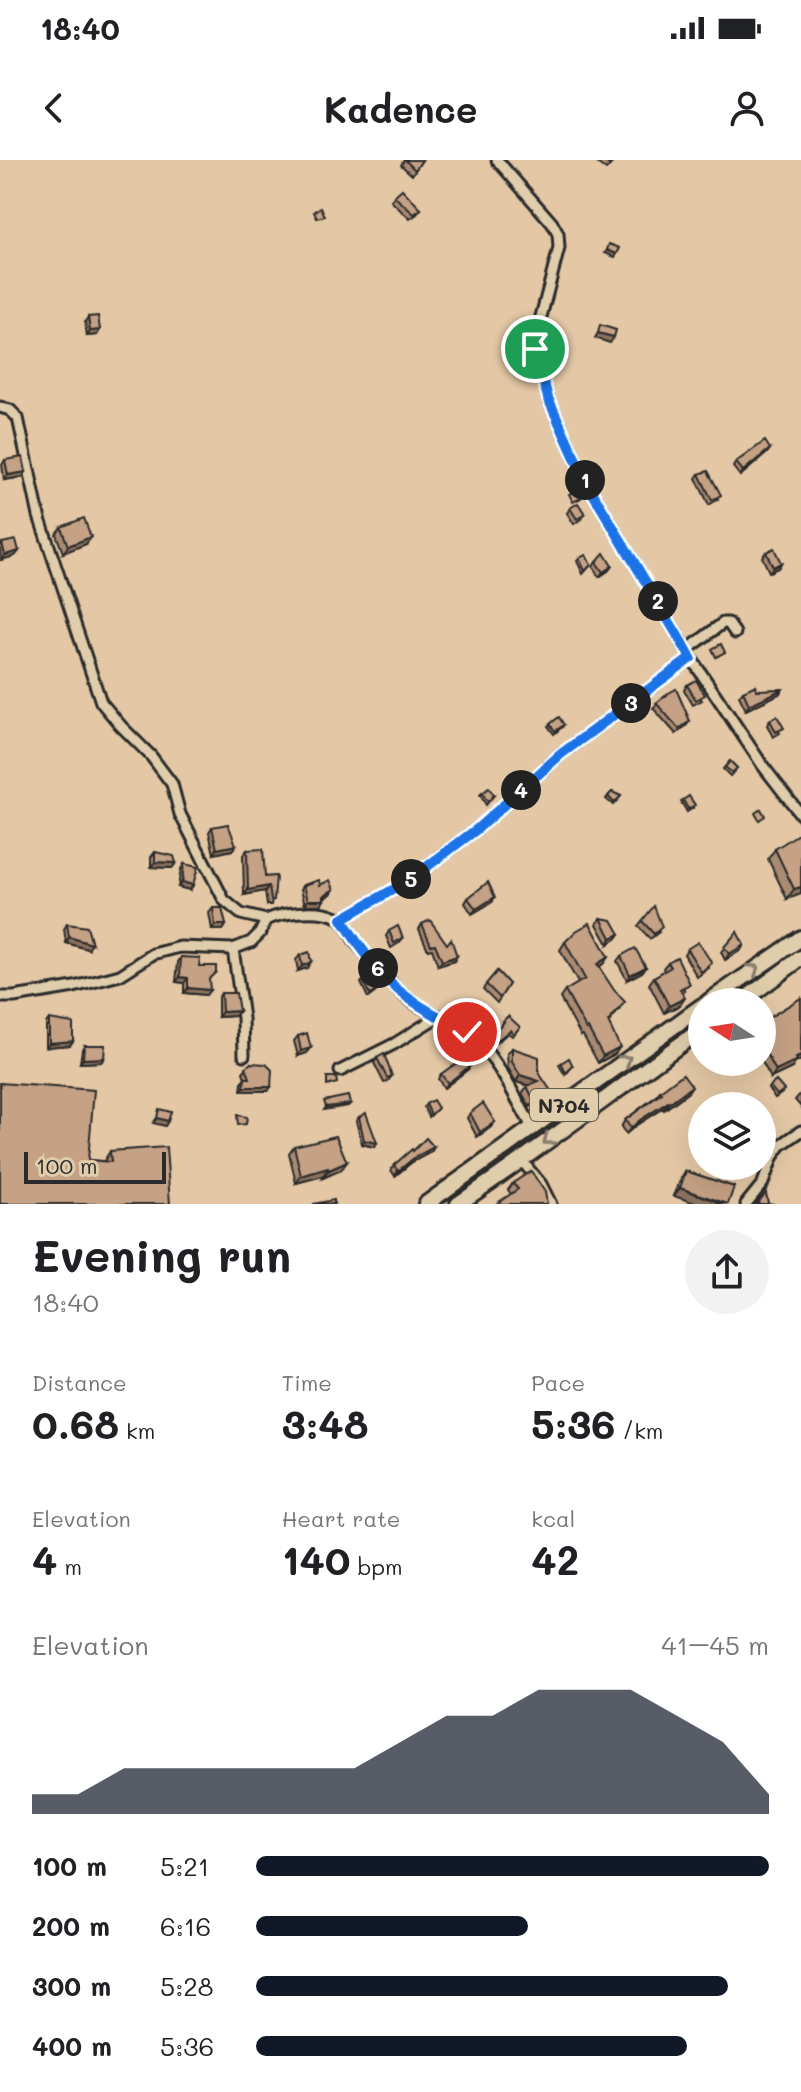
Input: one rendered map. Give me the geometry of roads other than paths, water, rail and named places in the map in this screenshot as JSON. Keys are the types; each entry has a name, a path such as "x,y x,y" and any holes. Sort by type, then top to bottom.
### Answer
{"highway":[{"path":"728,988 801,938"},
{"path":"760,988 801,958"},
{"name":"N704","path":"426,1204 688,1016"},
{"name":"N704","path":"458,1204 688,1039"},
{"path":"480,1165 490,1183"}],"street":[{"path":"497,160 558,234 559,248 535,349 548,398 585,480 689,654 763,766 801,815"},
{"path":"0,407 10,410 18,418 39,516 101,702 151,756 172,784 180,814 224,900 241,914 266,920"},
{"path":"342,919 408,881 477,829 561,754 689,654 723,623 728,623 735,633"},
{"path":"0,997 74,987 120,975 153,954 180,947 233,949 251,942 266,920 274,916 320,911 342,919 353,938 403,995 467,1032 481,1046 532,1127"},
{"path":"233,949 243,1018 244,1055"},
{"path":"340,1071 394,1044 439,1016"},
{"path":"746,1204 763,1183 773,1156 781,1145 801,1131"},
{"path":"522,1161 541,1184 551,1204"}]}
